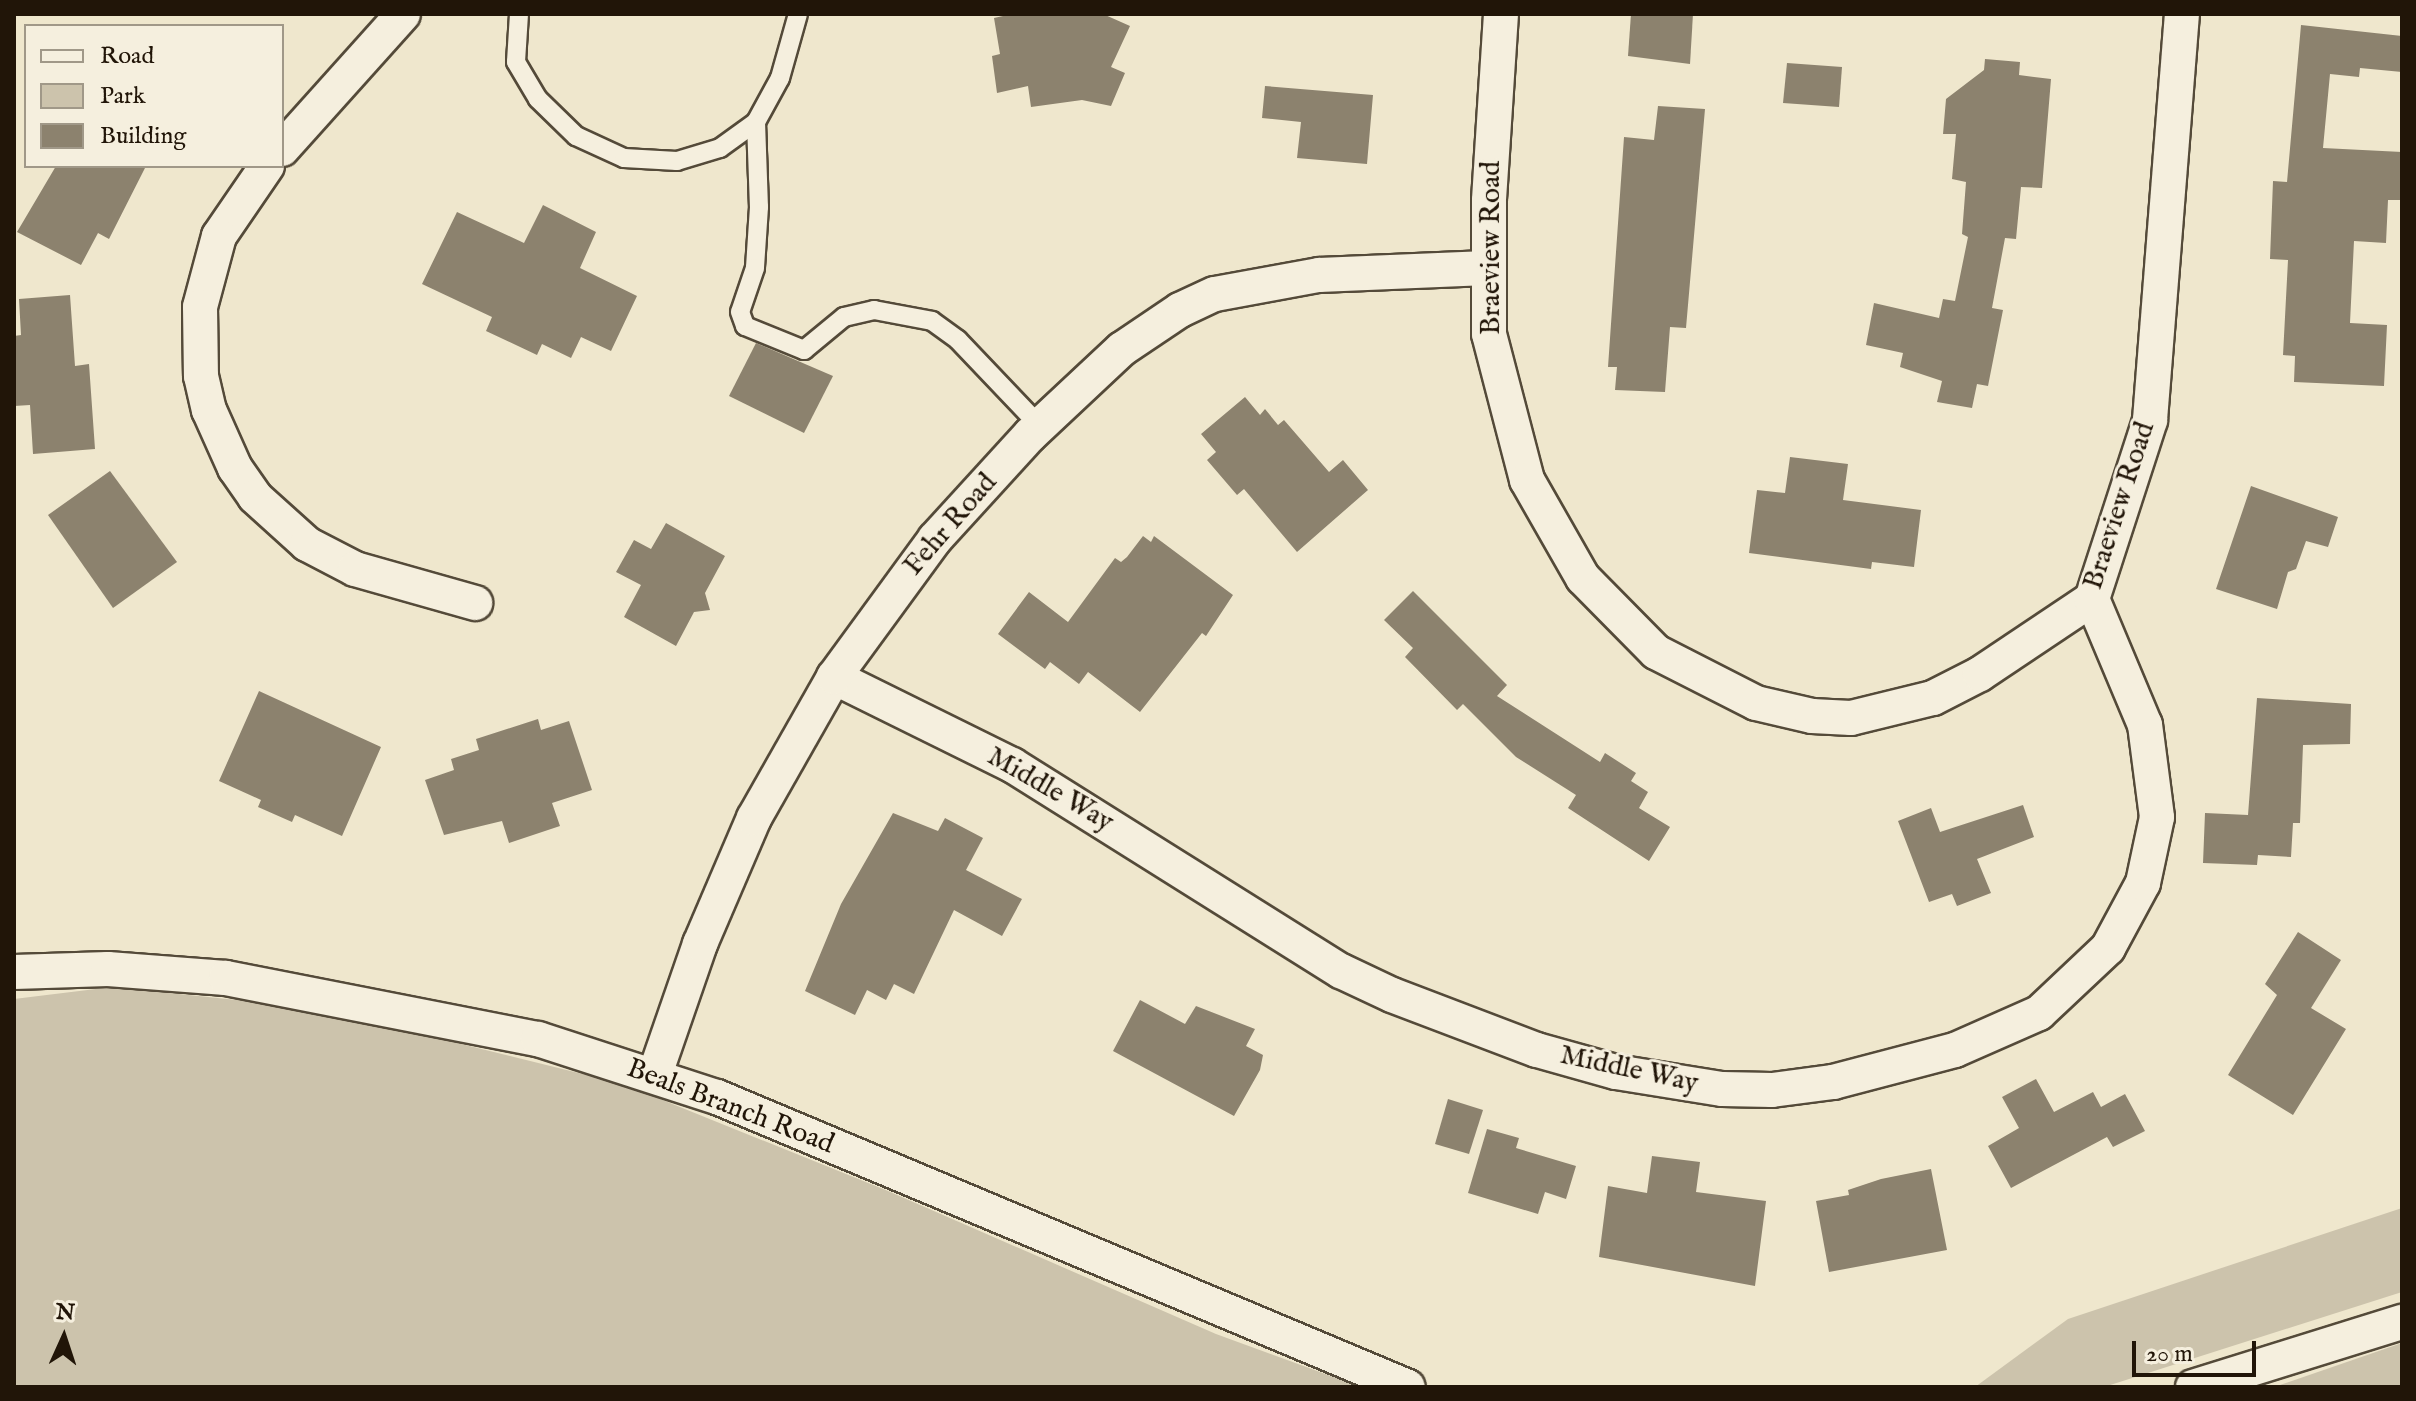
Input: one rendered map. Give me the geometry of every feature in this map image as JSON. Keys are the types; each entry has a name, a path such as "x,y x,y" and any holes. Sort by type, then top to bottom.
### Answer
{"street":[{"path":"284,147 403,14"},
{"name":"Braeview Road","path":"1501,14 1487,268 1489,334 1513,441 1560,544 1583,578 1635,634 1656,652 1727,691 1812,716 1888,713 1933,698 1980,674 2092,599 2150,420 2182,14"},
{"path":"266,168 219,236 200,307 201,376 209,410 235,468 255,497 307,544 355,569 475,603"},
{"name":"Fehr Road","path":"655,1074 700,944 754,818 834,677 935,539 1040,426 1122,349 1180,310 1215,294 1319,275 1487,268"},
{"name":"Middle Way","path":"834,677 1012,765 1341,971 1392,995 1537,1050 1616,1072 1722,1089 1772,1090 1833,1082 1955,1050 2039,1013 2108,948 2143,883 2157,817 2145,725 2092,599"},
{"name":"Beals Branch Road","path":"14,972 108,969 226,978 538,1039 655,1074 1408,1387"},
{"path":"2193,1387 2402,1322"}],"lane":[{"path":"519,14 516,62 538,99 576,136 624,158 677,161 720,148 756,122 780,78 798,14"},
{"path":"756,122 759,207 755,268 740,312 745,326 804,350 844,317 874,310 932,321 958,340 1040,426"}],"green space":[{"path":"112,987 265,1003 437,1038 623,1084 888,1191 1216,1334 1361,1387 14,1387 14,999"},
{"path":"2402,1208 2402,1292 2104,1387 1975,1387 2068,1319"},
{"path":"2402,1343 2402,1387 2274,1387"}],"building":[{"path":"1012,14 1103,14 1130,26 1111,67 1125,73 1111,106 1082,100 1031,107 1028,86 997,93 992,56 1000,54 994,18"},
{"path":"1631,14 1693,14 1690,64 1628,56"},
{"path":"2301,25 2402,36 2402,72 2360,68 2359,77 2330,74 2323,148 2402,152 2400,200 2388,200 2386,243 2354,241 2350,323 2387,325 2384,386 2294,382 2295,356 2283,355 2288,260 2270,259 2273,181 2287,182"},
{"path":"1985,59 2020,62 2019,75 2051,79 2042,188 2021,187 2016,239 2005,238 1992,308 2003,310 1988,386 1977,384 1972,408 1937,402 1942,381 1900,367 1903,353 1866,345 1874,303 1939,318 1943,299 1955,301 1968,237 1962,234 1966,182 1952,179 1956,134 1943,134 1946,99 1984,70"},
{"path":"1787,63 1842,67 1839,107 1783,103"},
{"path":"1265,86 1373,95 1367,164 1297,158 1301,122 1262,118"},
{"path":"1658,106 1705,109 1686,328 1670,327 1665,392 1615,390 1617,367 1608,367 1624,137 1654,140"},
{"path":"55,168 145,168 109,239 98,233 81,265 17,232"},
{"path":"543,205 596,232 580,268 637,296 611,351 581,337 571,358 542,344 537,355 486,331 492,317 422,284 457,212 524,243"},
{"path":"70,295 75,366 89,364 95,449 33,454 30,405 14,406 14,336 21,335 19,299"},
{"path":"756,343 833,376 804,433 729,396"},
{"path":"1245,397 1260,415 1265,409 1278,425 1284,420 1329,472 1343,460 1368,490 1297,552 1244,489 1237,495 1207,460 1216,452 1201,434"},
{"path":"1790,457 1848,464 1843,500 1921,510 1914,567 1872,562 1871,569 1749,553 1757,490 1785,493"},
{"path":"110,471 177,562 113,608 48,515"},
{"path":"2251,486 2338,517 2328,547 2306,541 2296,569 2288,572 2277,609 2216,589"},
{"path":"666,523 725,556 705,593 710,610 694,612 676,646 624,617 641,585 616,572 634,540 651,549"},
{"path":"1143,536 1151,542 1154,536 1233,595 1206,636 1202,633 1140,712 1088,672 1079,684 1050,662 1045,669 998,634 1029,592 1068,622 1115,558 1121,562"},
{"path":"1413,591 1507,685 1497,696 1600,762 1605,753 1636,773 1631,781 1648,792 1639,808 1670,827 1649,861 1568,808 1576,795 1516,757 1463,704 1457,710 1405,657 1413,648 1384,620"},
{"path":"259,691 381,747 342,836 295,815 292,822 258,807 261,800 219,781"},
{"path":"2257,698 2351,704 2350,744 2303,745 2300,823 2293,823 2291,857 2258,855 2257,865 2203,863 2205,813 2248,815"},
{"path":"538,719 541,730 569,721 592,790 552,803 560,826 509,843 502,821 444,835 425,780 454,770 451,759 479,750 476,739"},
{"path":"2023,805 2034,837 1977,859 1991,893 1957,906 1952,894 1929,902 1898,821 1931,808 1940,832"},
{"path":"893,813 938,831 945,818 983,838 966,870 1022,899 1002,936 954,910 914,994 894,984 886,1000 867,990 855,1015 805,991 841,904"},
{"path":"2298,932 2341,960 2311,1008 2346,1029 2293,1115 2228,1075 2277,995 2265,984"},
{"path":"1140,1000 1185,1024 1196,1006 1255,1029 1246,1046 1263,1055 1260,1070 1234,1116 1113,1051"},
{"path":"2036,1079 2054,1112 2093,1092 2101,1107 2125,1094 2145,1131 2113,1147 2107,1137 2011,1188 1988,1146 2019,1128 2002,1097"},
{"path":"1448,1099 1483,1110 1469,1154 1435,1144"},
{"path":"1487,1129 1519,1138 1516,1148 1576,1166 1566,1199 1545,1192 1538,1214 1468,1193"},
{"path":"1652,1156 1700,1162 1696,1192 1766,1201 1755,1286 1599,1257 1608,1186 1647,1193"},
{"path":"1931,1169 1947,1250 1829,1272 1816,1201 1849,1195 1848,1190 1881,1179"}]}
